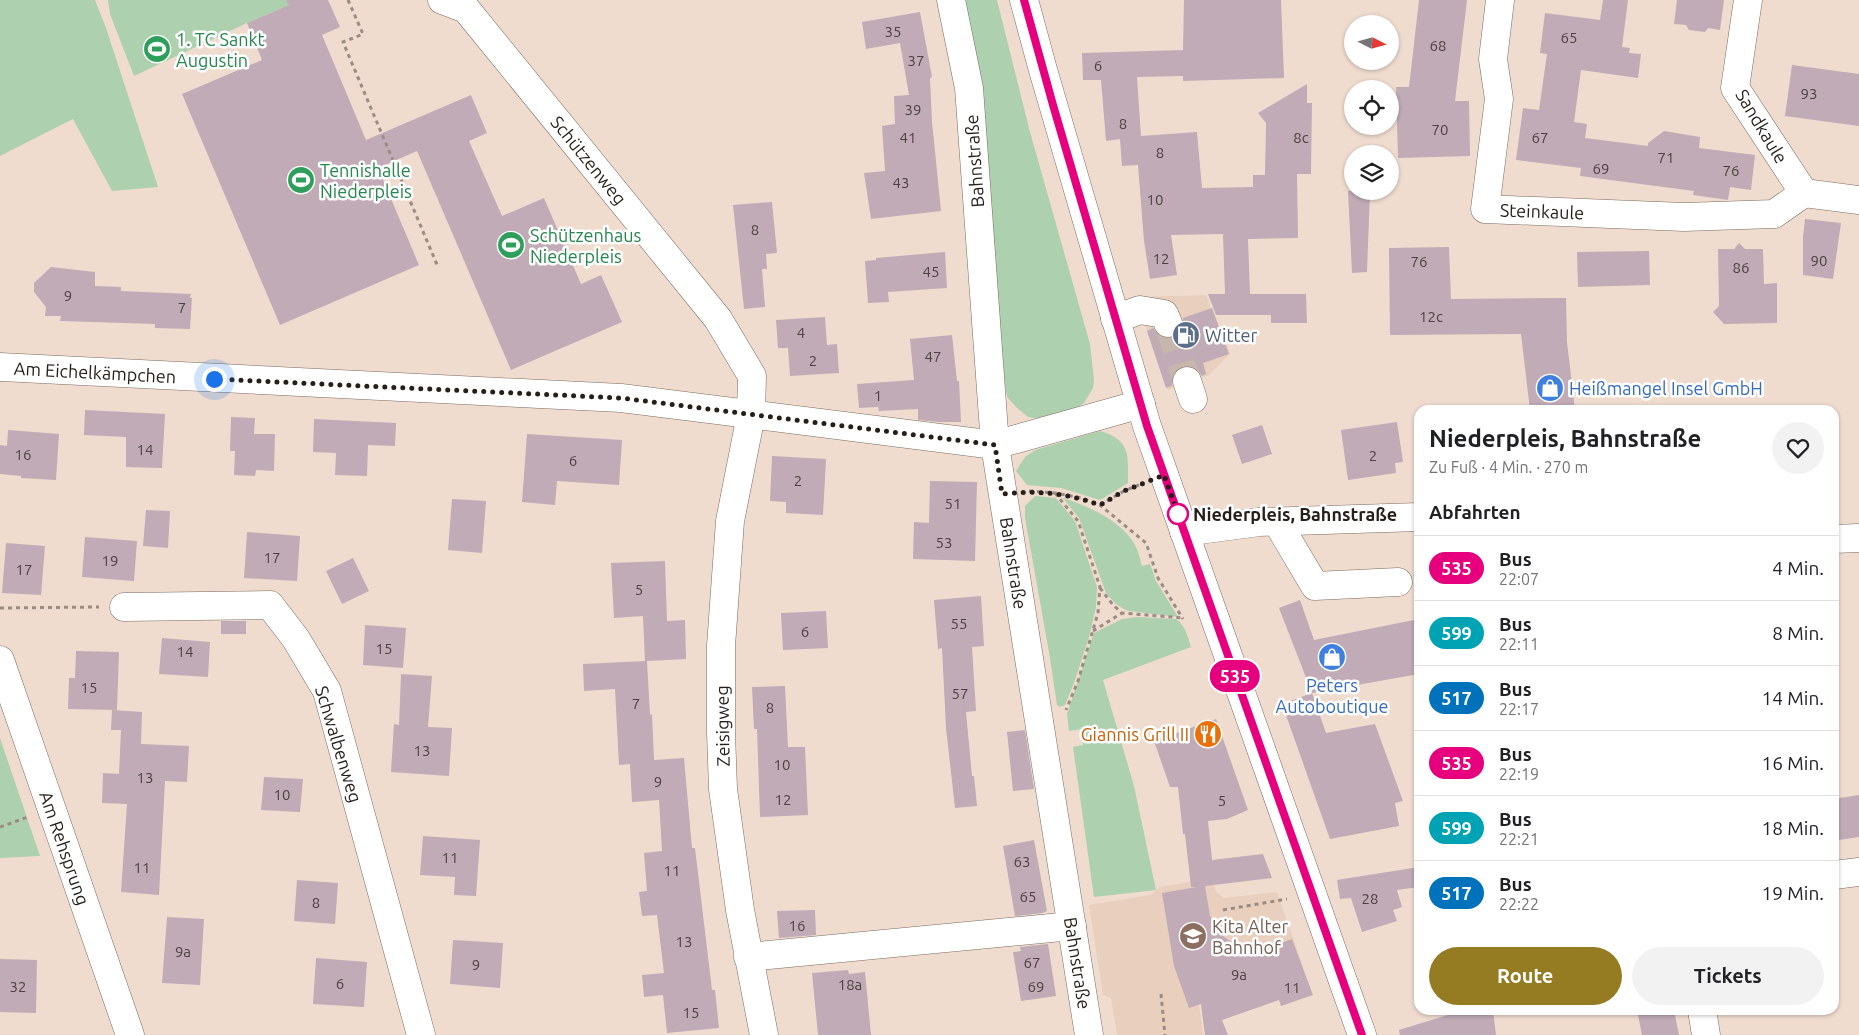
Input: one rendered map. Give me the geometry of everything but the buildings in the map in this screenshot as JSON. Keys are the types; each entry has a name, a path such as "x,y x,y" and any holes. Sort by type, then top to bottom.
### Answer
{"street":[{"name":"Schützenweg","path":"442,0 466,9 718,319 752,376 750,415"},
{"name":"Bahnstraße","path":"951,0 969,88 995,445 1089,1035"},
{"name":"Steinkaule","path":"1500,0 1493,59 1499,98 1485,209 1684,217 1774,214 1804,192"},
{"name":"Sandkaule","path":"1748,0 1735,88 1804,192"},
{"path":"1030,1 1115,318 1141,404 1164,475 1362,1035"},
{"path":"1804,192 1859,200"},
{"path":"1115,318 1140,310 1164,314 1168,323"},
{"name":"Am Eichelkämpchen","path":"0,367 621,398 995,445 1141,404"},
{"name":"Zeisigweg","path":"750,415 730,521 721,655 721,732 723,789 748,957 764,1035"},
{"path":"1184,532 1258,522 1414,517"},
{"path":"1277,522 1315,586 1398,582"},
{"path":"1839,539 1859,538"},
{"name":"Schwalbenweg","path":"124,607 270,606 296,639 327,691 420,1035"},
{"name":"Am Rehsprung","path":"0,660 130,1035"},
{"path":"1839,874 1859,872"},
{"path":"748,957 1072,926"},
{"path":"1703,1015 1706,1035"}],"path":[{"path":"348,0 362,34 343,42 438,267"},
{"path":"1100,505 1124,491 1164,475"},
{"path":"1002,494 1028,491 1055,493 1100,505 1146,543 1158,578 1183,619"},
{"path":"1055,493 1078,521 1100,587 1113,605 1122,613 1183,619 1211,608"},
{"path":"1063,716 1078,681 1098,613 1100,587"},
{"path":"0,608 124,607"},
{"path":"1092,632 1122,613"},
{"path":"1223,910 1280,901 1312,893"},
{"path":"1161,994 1165,1035"}],"shaded area":[{"name":"Witter","path":"1206,295 1230,354 1209,375 1168,390 1135,297"},
{"name":"Kita Alter Bahnhof","path":"1212,878 1216,892 1224,898 1277,892 1303,967 1199,1004 1203,1035 1117,1035 1111,998 1103,995 1089,905 1150,895 1160,887"}],"green space":[{"path":"0,0 95,0 158,187 112,191 73,119 0,156"},
{"name":"1. TC Sankt Augustin","path":"108,0 301,0 134,76 110,14"},
{"path":"963,0 997,0 1030,132 1090,344 1094,380 1093,388 1084,403 1076,409 1044,420 1028,417 1007,397 1002,364 982,95"},
{"path":"1100,431 1117,439 1126,450 1128,483 1100,500 1061,488 1027,485 1016,471 1025,457 1035,450"},
{"path":"1035,496 1056,498 1075,521 1097,587 1096,607 1089,637 1065,705 1060,707 1057,705 1025,518 1025,506"},
{"path":"1063,498 1094,510 1123,530 1136,547 1142,566 1150,564 1156,581 1178,617 1125,610 1111,599 1106,593 1079,518"},
{"path":"1137,617 1176,619 1184,628 1191,647 1103,680 1134,786 1156,890 1094,897 1073,747 1083,745 1081,729 1069,731 1067,714 1094,633 1122,619"},
{"path":"0,738 40,856 0,858"}],"tunnel":[{"path":"1168,323 1187,381"}],"bus line":[{"name":"535","path":"1024,0 1042,70 1147,426 1362,1035"}],"place":[{"name":"1. TC Sankt Augustin","path":"157,49"},
{"name":"Tennishalle Niederpleis","path":"301,180"},
{"name":"Schützenhaus Niederpleis","path":"511,245"},
{"name":"Witter","path":"1186,335"},
{"name":"Heißmangel Insel GmbH","path":"1550,388"},
{"name":"Niederpleis, Bahnstraße","path":"1178,514"},
{"name":"Peters Autoboutique","path":"1332,657"},
{"name":"Giannis Grill II","path":"1208,734"},
{"name":"Kita Alter Bahnhof","path":"1193,936"}],"route":[{"path":"214,379 621,398 995,445 1002,494 1028,491 1055,493 1082,498 1100,505 1124,491 1164,475 1179,516 1178,514"}]}
